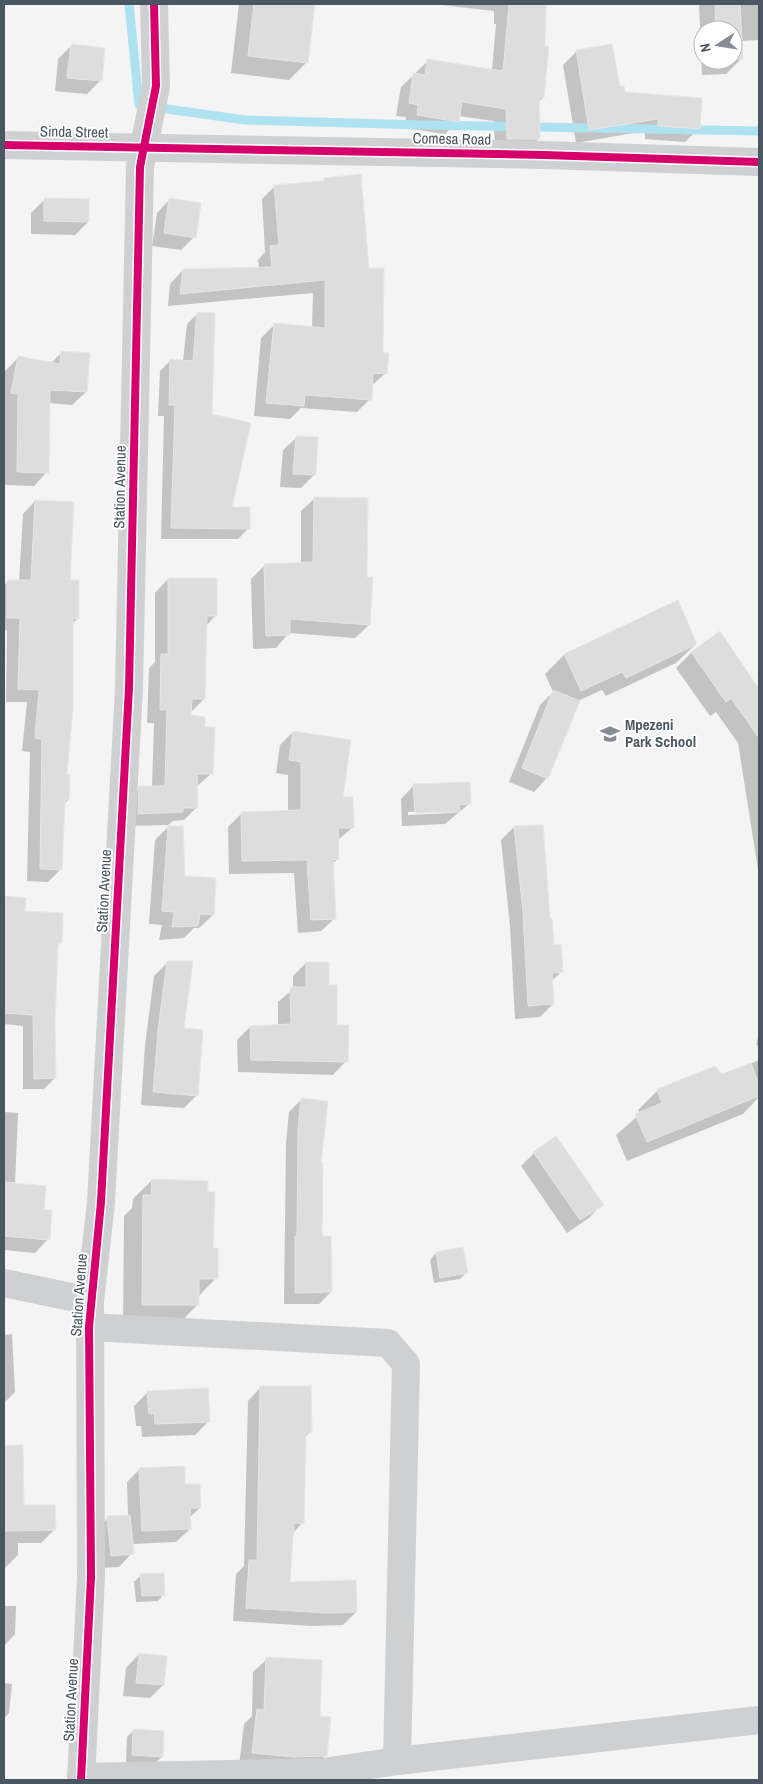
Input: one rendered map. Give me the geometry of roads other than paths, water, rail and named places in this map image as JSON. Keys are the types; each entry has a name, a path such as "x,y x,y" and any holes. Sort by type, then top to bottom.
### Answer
{"street":[{"name":"Station Avenue","path":"81,1778 91,1577 90,1314 101,1202 129,688 140,167 156,86 154,4"},
{"name":"Sinda Street","path":"4,145 145,147"},
{"name":"Comesa Road","path":"145,147 544,154 759,162"},
{"path":"4,1283 90,1314 388,1343 398,1353 406,1364 397,1761"},
{"path":"81,1778 323,1772 397,1761 759,1720"}],"waterway":[{"path":"129,4 139,105"},
{"path":"167,109 245,120 759,131"}],"place":[{"name":"Mpezeni Park School","path":"610,734"}]}
